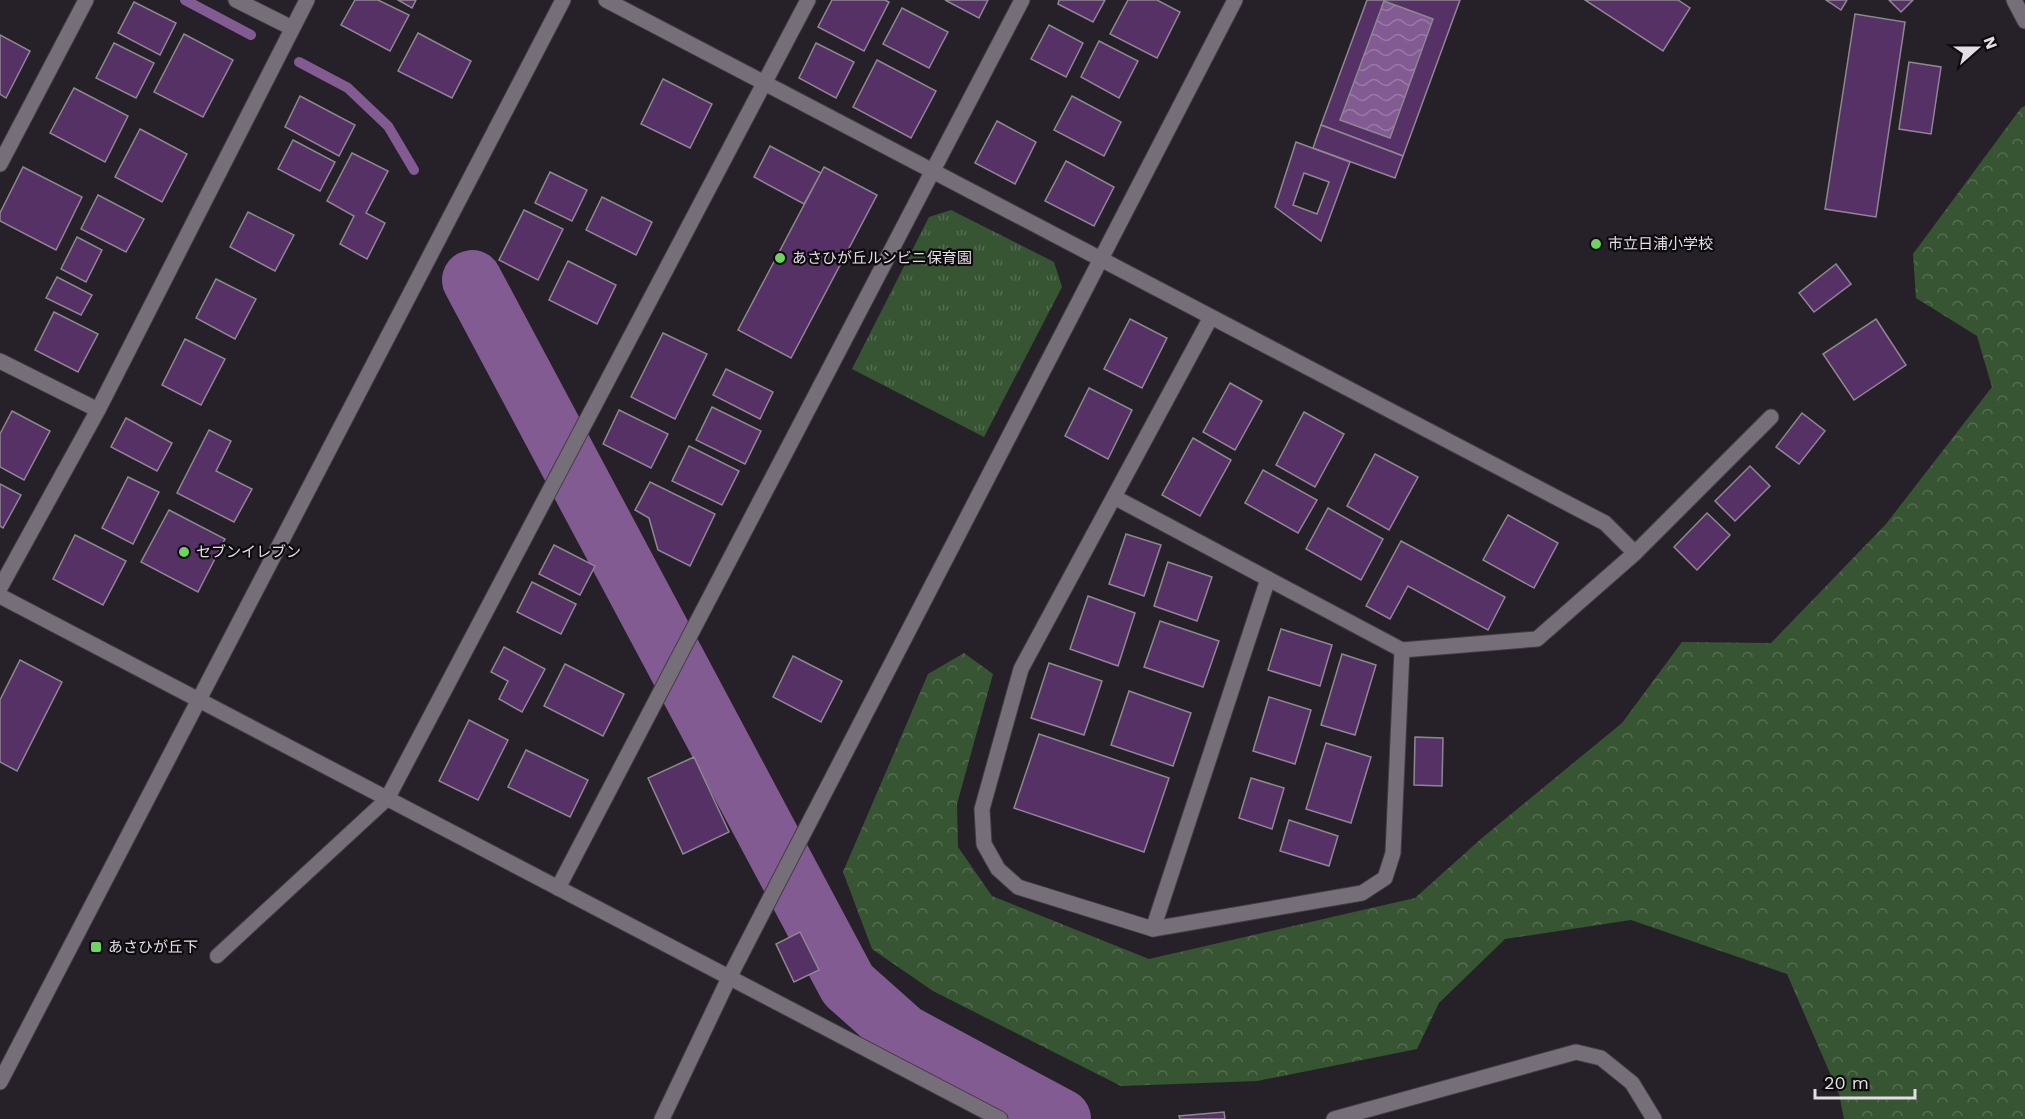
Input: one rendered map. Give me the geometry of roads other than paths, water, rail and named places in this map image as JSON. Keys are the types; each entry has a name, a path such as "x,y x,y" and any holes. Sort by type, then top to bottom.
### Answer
{"street":[{"path":"0,164 86,0"},
{"path":"236,0 292,28"},
{"path":"0,588 98,410 307,0"},
{"path":"0,1082 563,0"},
{"path":"606,0 1605,523 1635,553"},
{"path":"387,799 808,0"},
{"path":"558,888 1022,0"},
{"path":"662,1119 729,978 1235,0"},
{"path":"2014,0 2025,21"},
{"path":"1211,317 1021,669 982,809 984,844 998,869 1018,887 1153,929 1362,892 1385,878 1393,853 1402,650"},
{"path":"0,361 98,410"},
{"path":"1114,497 1402,650 1538,639 1635,553 1771,417"},
{"path":"1153,929 1269,579"},
{"path":"0,596 1000,1119"},
{"path":"1334,1119 1576,1052 1601,1058 1632,1083 1653,1119"}],"lane":[{"path":"217,957 387,799"}],"water":[{"path":"1384,1 1433,19 1390,138 1340,120"}],"waterway":[{"path":"185,0 251,35"},
{"path":"299,62 348,88 388,126 414,170"},
{"path":"472,280 848,985 903,1034 1061,1119"}],"place":[{"name":"市立日浦小学校","path":"1596,244"},
{"name":"あさひが丘ルンビニ保育園","path":"780,258"},
{"name":"セブンイレブン","path":"184,552"},
{"name":"あさひが丘下","path":"96,947"}]}
